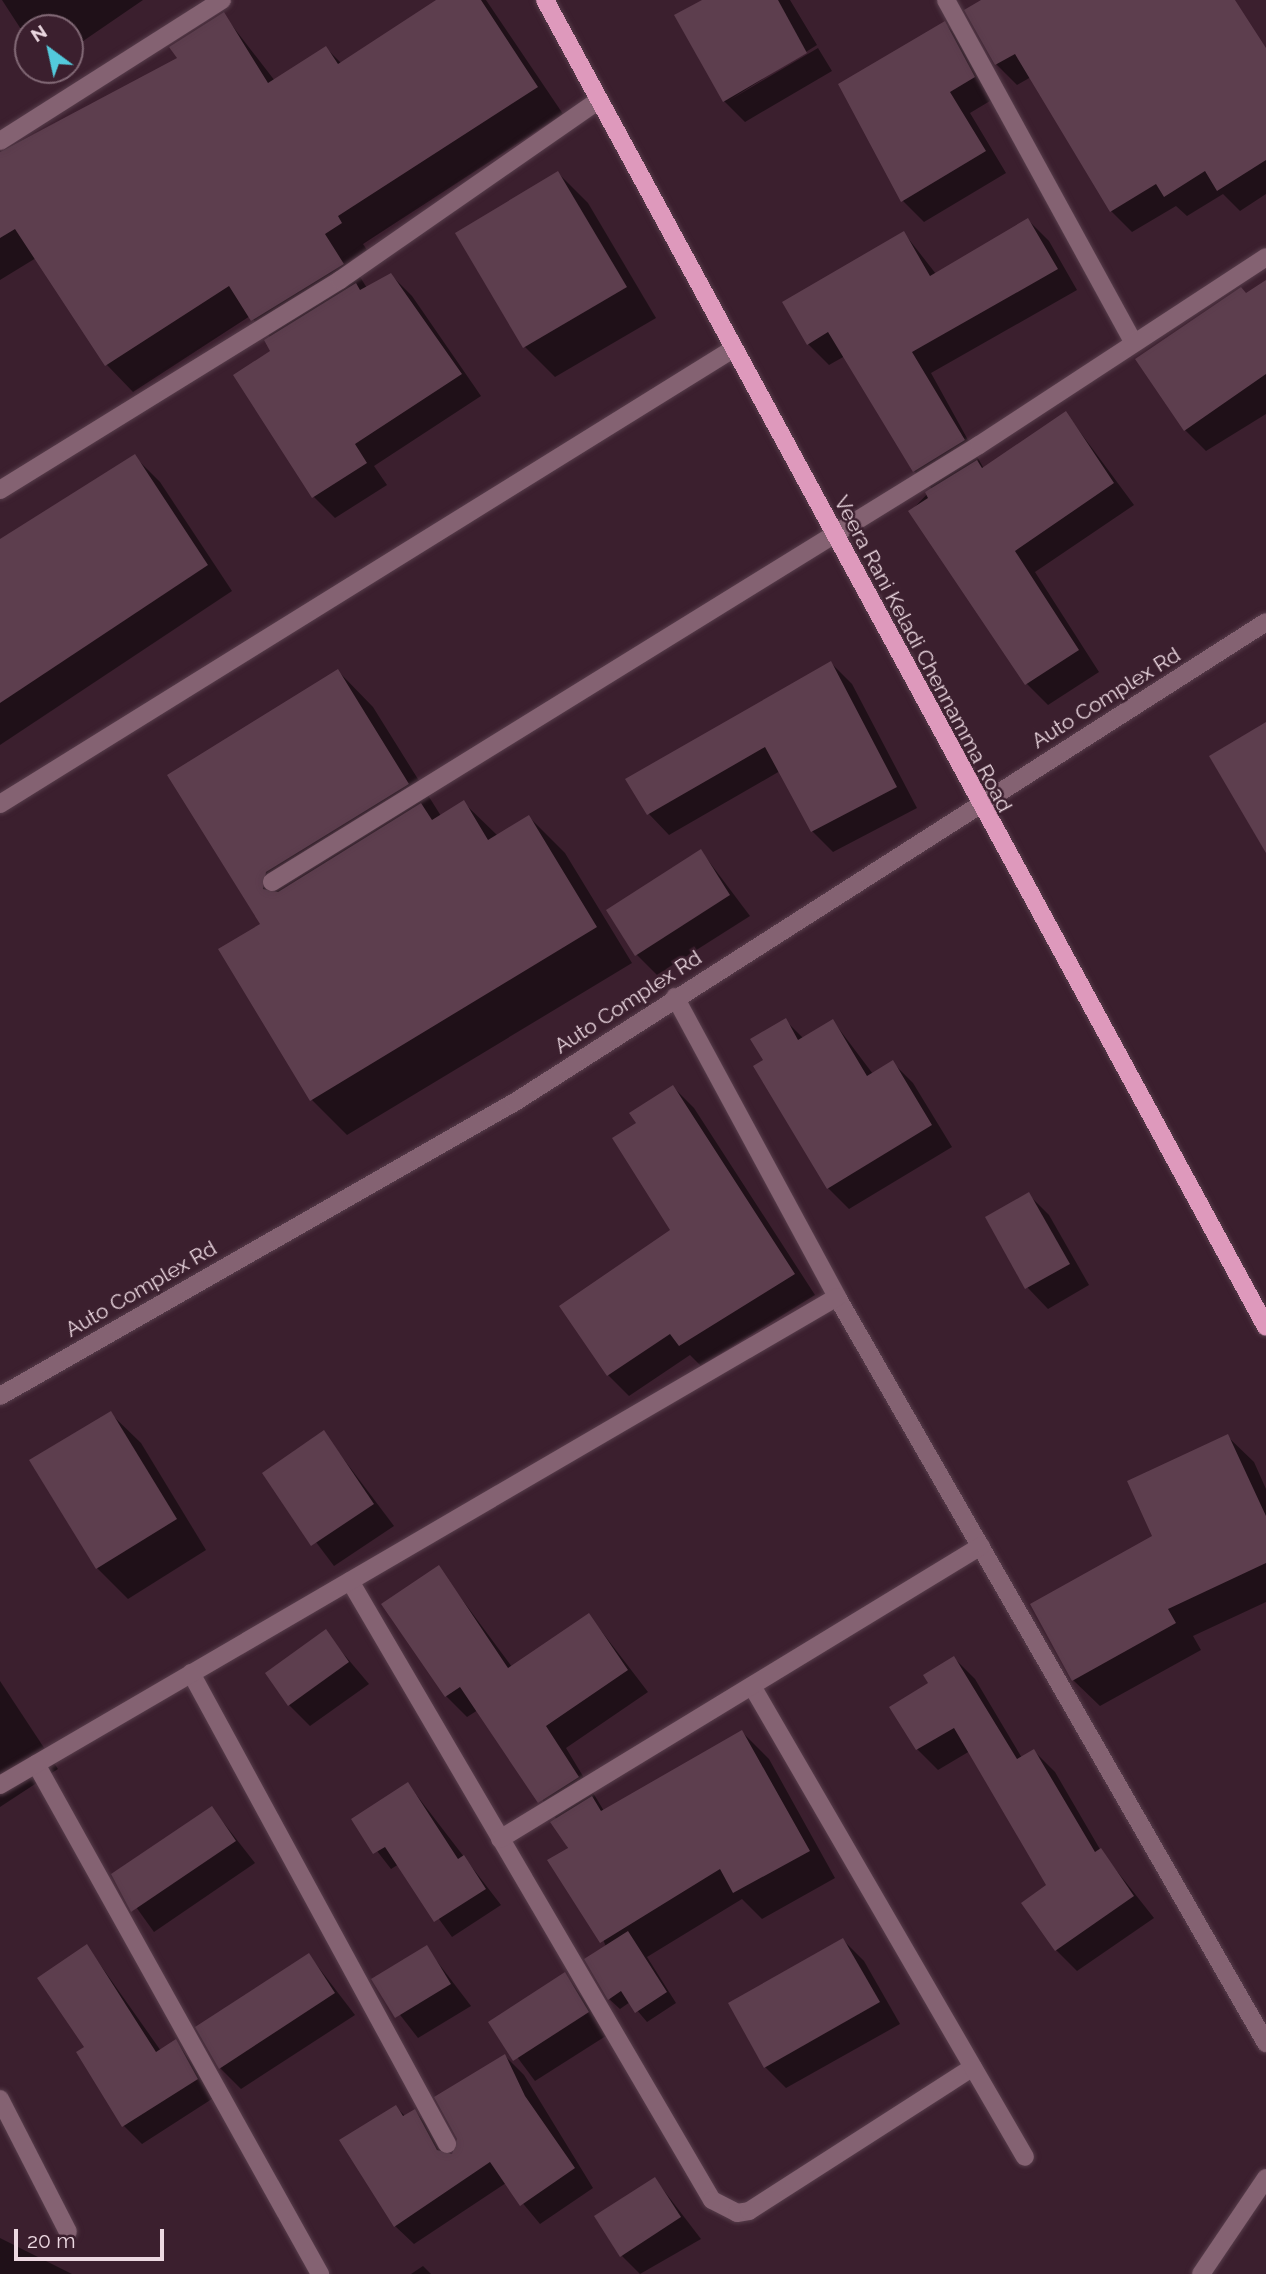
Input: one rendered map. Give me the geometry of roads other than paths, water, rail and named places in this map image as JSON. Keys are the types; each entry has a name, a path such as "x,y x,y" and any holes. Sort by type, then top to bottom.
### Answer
{"main road":[{"name":"Veera Rani Keladi Chennamma Road","path":"545,0 979,806 1266,1328"}],"street":[{"path":"0,141 222,0"},
{"path":"946,0 1134,344"},
{"path":"0,490 340,280 599,100"},
{"path":"272,882 1134,344 1266,257"},
{"path":"0,804 733,349"},
{"name":"Auto Complex Rd","path":"0,1396 514,1102 1266,622"},
{"path":"675,997 837,1297 1266,2043"},
{"path":"0,1785 837,1297"},
{"path":"500,1839 981,1546"},
{"path":"350,1581 712,2200 737,2213 973,2067"},
{"path":"191,1673 447,2144"},
{"path":"752,1686 1025,2157"},
{"path":"36,1764 320,2274"},
{"path":"0,2099 68,2232"},
{"path":"1201,2274 1266,2178"}]}
